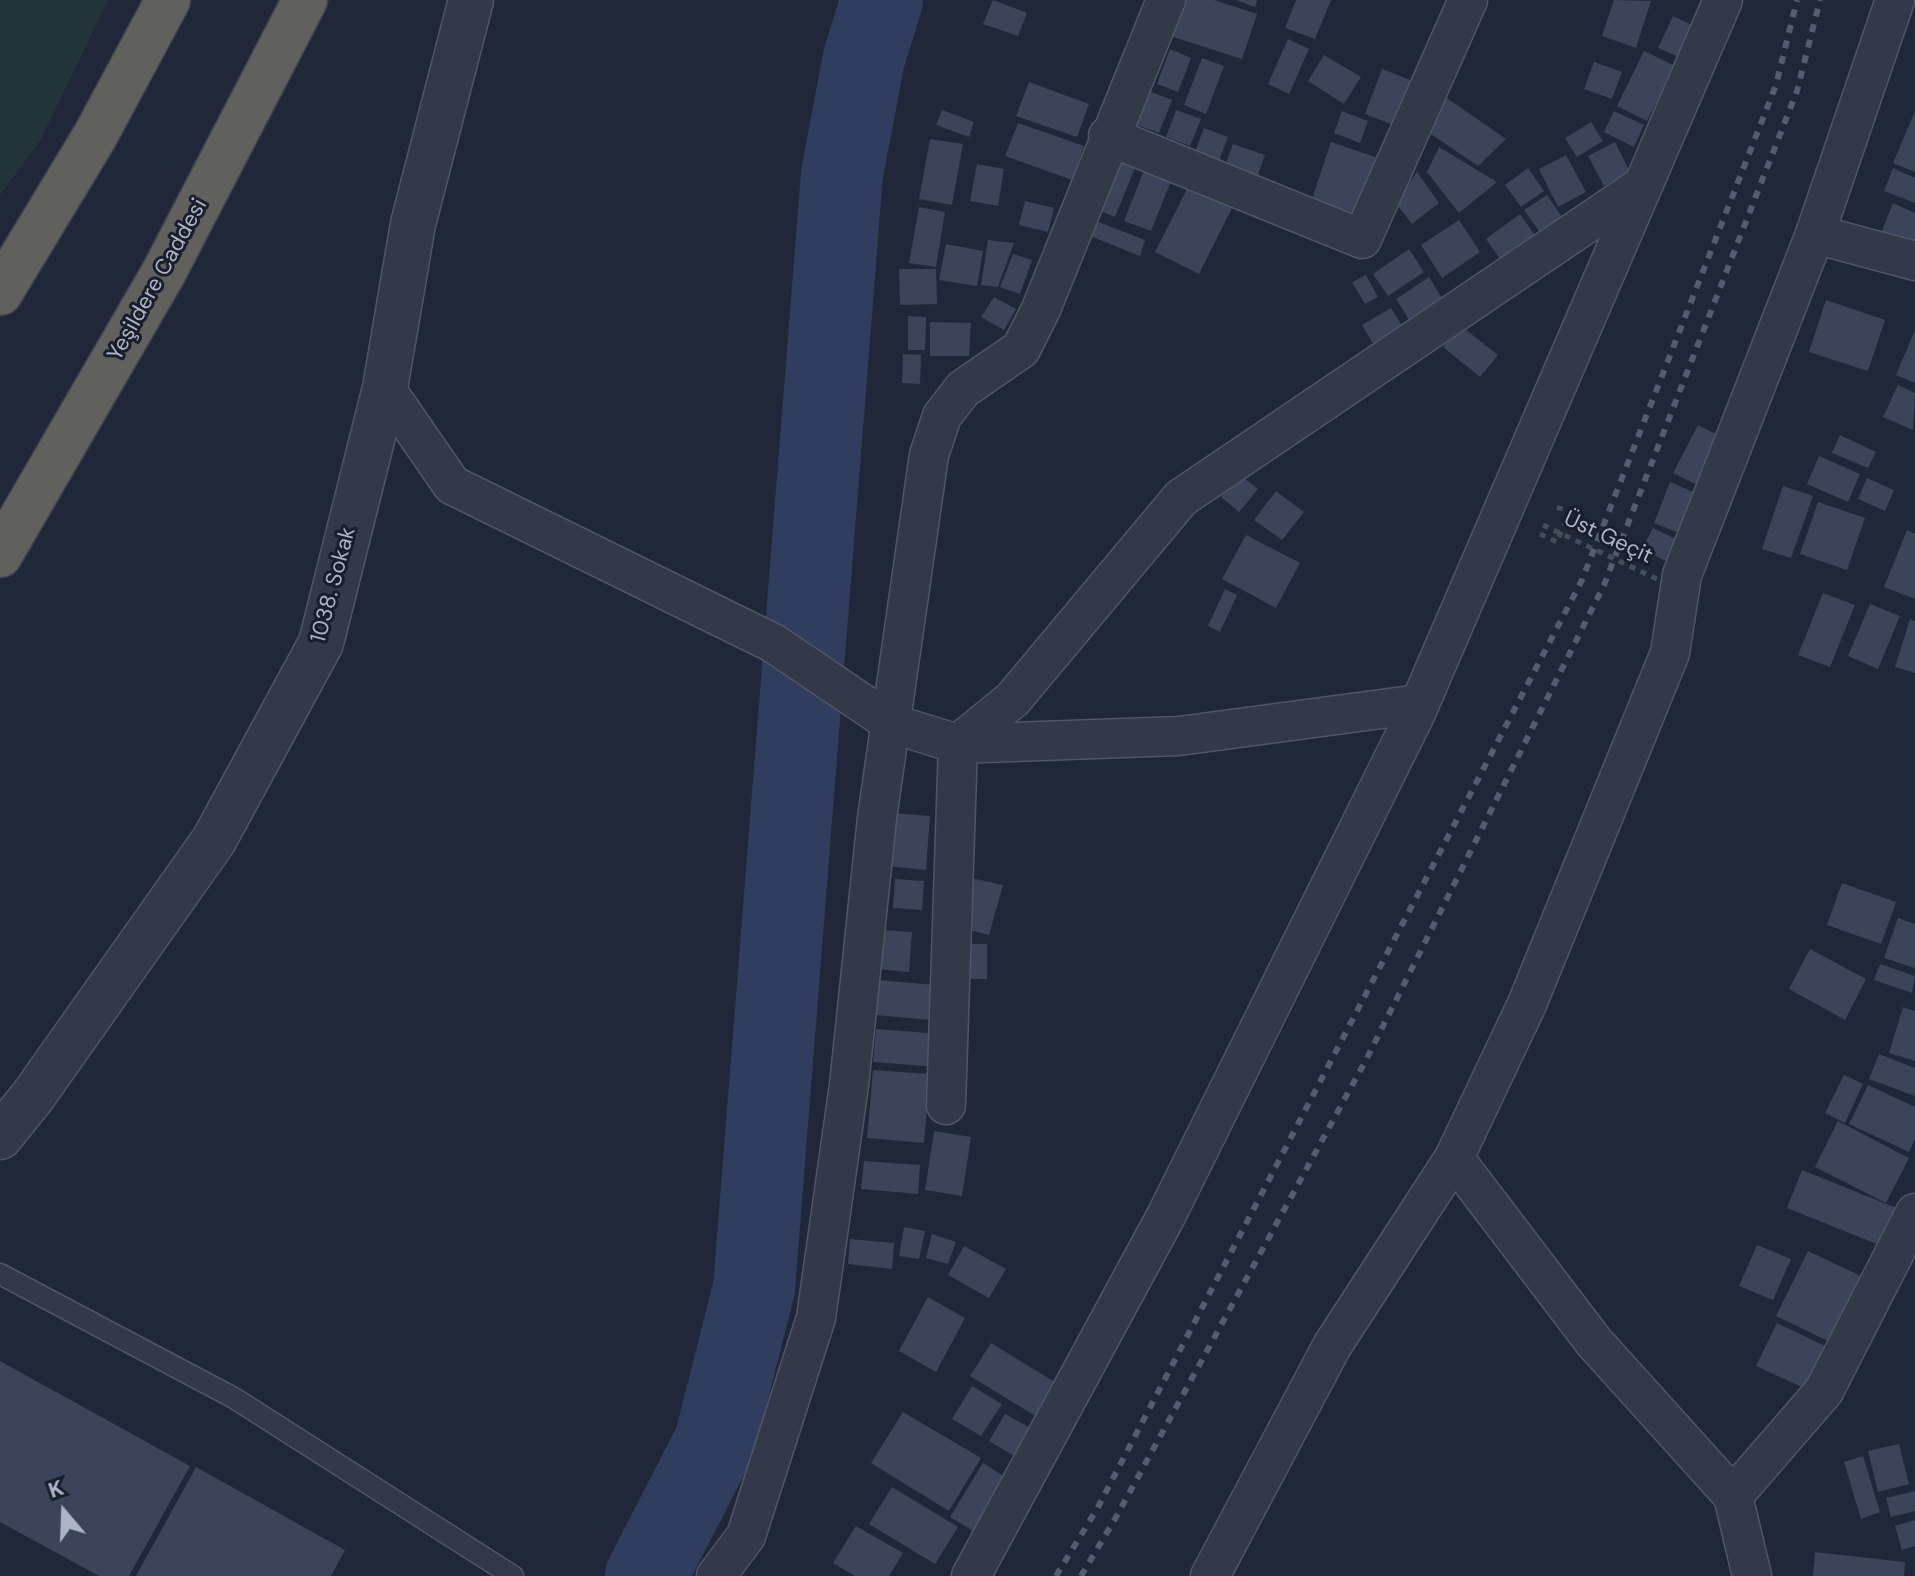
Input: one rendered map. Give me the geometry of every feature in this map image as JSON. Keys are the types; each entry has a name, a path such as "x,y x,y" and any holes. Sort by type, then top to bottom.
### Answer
{"highway":[{"path":"0,293 95,136 168,0"},
{"name":"Yeşildere Caddesi","path":"0,555 164,272 305,0"}],"street":[{"name":"1038. Sokak","path":"0,1137 33,1096 214,840 321,643 385,388 413,224 471,0"},
{"path":"716,1576 746,1536 816,1318 849,1085 877,818 882,717 929,455 942,416 963,389 1021,349 1041,309 1108,136 1166,0"},
{"path":"1108,136 1362,239 1468,0"},
{"path":"971,1576 1166,1216 1419,704 1723,0"},
{"path":"1210,1576 1332,1346 1454,1158 1527,1004 1670,653 1682,575 1815,234 1895,0"},
{"path":"946,1105 958,744 1013,699 1181,498 1642,186"},
{"path":"1815,234 1915,261"},
{"path":"385,388 452,485 773,643 882,717 958,744 1179,736 1419,704"},
{"path":"1454,1158 1594,1342 1733,1496 1752,1576"},
{"path":"1733,1496 1824,1391 1915,1213"}],"lane":[{"path":"0,1274 234,1398 513,1576"}],"path":[{"name":"Üst Geçit","path":"1557,542 1570,511 1552,504 1543,525 1659,580"}],"shaded area":[{"path":"0,0 108,0 40,141 0,195"}],"building":[{"path":"993,0 1027,13 1018,36 983,24"},
{"path":"1175,0 1214,0 1257,14 1242,59 1164,34"},
{"path":"1236,0 1257,0 1255,7"},
{"path":"1296,0 1331,0 1315,39 1285,28"},
{"path":"1614,0 1651,1 1636,48 1602,36"},
{"path":"1673,16 1694,26 1679,57 1658,48"},
{"path":"1288,39 1309,49 1289,94 1268,84"},
{"path":"1170,49 1191,58 1178,92 1157,84"},
{"path":"1644,51 1675,66 1647,121 1617,106"},
{"path":"1324,55 1361,77 1344,104 1308,81"},
{"path":"1202,58 1224,66 1206,114 1184,105"},
{"path":"1594,62 1622,72 1612,99 1584,89"},
{"path":"1382,69 1413,81 1396,126 1365,114"},
{"path":"1029,82 1089,104 1077,137 1016,116"},
{"path":"1144,89 1172,100 1159,133 1132,123"},
{"path":"1447,98 1506,139 1478,166 1428,132"},
{"path":"942,110 974,122 969,137 936,125"},
{"path":"1176,110 1201,119 1190,146 1166,137"},
{"path":"1342,111 1368,121 1360,143 1334,133"},
{"path":"1614,111 1644,125 1634,147 1604,132"},
{"path":"1915,111 1915,172 1893,163"},
{"path":"1591,122 1603,141 1577,157 1565,138"},
{"path":"1018,123 1084,146 1072,180 1005,156"},
{"path":"1204,128 1228,137 1217,166 1193,157"},
{"path":"930,139 963,144 952,205 919,199"},
{"path":"1331,142 1378,158 1359,215 1312,199"},
{"path":"1615,142 1630,172 1604,186 1588,156"},
{"path":"1233,144 1265,155 1256,180 1224,169"},
{"path":"1439,147 1497,182 1459,213 1427,172"},
{"path":"1114,154 1137,163 1115,217 1093,208"},
{"path":"1566,155 1586,192 1558,207 1539,169"},
{"path":"977,164 1004,169 998,206 970,201"},
{"path":"1146,165 1173,176 1151,231 1124,221"},
{"path":"1528,168 1544,191 1521,207 1505,185"},
{"path":"1893,168 1915,178 1915,203 1884,191"},
{"path":"1417,172 1439,203 1412,224 1395,202"},
{"path":"1189,185 1233,206 1199,274 1155,252"},
{"path":"1547,195 1569,227 1547,242 1524,210"},
{"path":"1025,201 1054,208 1048,232 1019,225"},
{"path":"1893,203 1915,213 1915,247 1881,233"},
{"path":"919,207 945,212 936,267 909,263"},
{"path":"1520,214 1539,241 1505,266 1486,239"},
{"path":"1091,219 1145,240 1140,256 1085,234"},
{"path":"1459,220 1480,252 1442,278 1421,245"},
{"path":"988,240 1014,243 998,287 981,285"},
{"path":"946,244 983,251 977,286 939,280"},
{"path":"1409,249 1424,272 1388,296 1373,274"},
{"path":"1013,254 1032,260 1020,294 1000,287"},
{"path":"899,269 936,269 937,304 900,305"},
{"path":"1366,275 1378,297 1365,304 1352,282"},
{"path":"1429,277 1446,305 1413,326 1396,299"},
{"path":"994,297 1016,309 1004,330 981,317"},
{"path":"1826,300 1885,320 1868,371 1809,352"},
{"path":"1391,308 1408,335 1378,352 1362,325"},
{"path":"908,316 926,317 925,350 908,350"},
{"path":"930,322 971,323 969,356 930,356"},
{"path":"1461,326 1498,355 1480,377 1443,347"},
{"path":"1915,330 1915,383 1896,375"},
{"path":"903,354 921,355 920,384 902,383"},
{"path":"1898,385 1915,393 1913,430 1883,417"},
{"path":"1698,425 1722,437 1697,485 1673,473"},
{"path":"1840,435 1876,452 1868,468 1832,453"},
{"path":"1819,456 1860,474 1848,502 1807,484"},
{"path":"1239,474 1258,489 1239,512 1221,497"},
{"path":"1867,478 1894,490 1885,511 1858,499"},
{"path":"1670,482 1700,495 1684,535 1654,523"},
{"path":"1783,486 1813,496 1791,558 1762,549"},
{"path":"1276,491 1304,512 1282,540 1254,520"},
{"path":"1818,502 1865,518 1847,570 1800,554"},
{"path":"1653,528 1676,539 1666,561 1642,549"},
{"path":"1907,530 1915,534 1915,599 1884,587"},
{"path":"1246,535 1300,563 1276,608 1222,579"},
{"path":"1225,589 1237,595 1220,632 1208,626"},
{"path":"1823,593 1855,605 1830,667 1798,655"},
{"path":"1870,604 1900,616 1878,669 1848,656"},
{"path":"1910,619 1915,621 1915,673 1895,667"},
{"path":"892,813 930,816 926,870 887,866"},
{"path":"957,875 1003,885 989,935 958,927"},
{"path":"895,879 924,881 922,910 893,908"},
{"path":"1842,883 1896,902 1881,944 1827,925"},
{"path":"1898,918 1915,924 1915,968 1884,958"},
{"path":"880,930 912,932 909,972 877,969"},
{"path":"962,944 987,944 987,979 962,979"},
{"path":"1810,949 1866,979 1845,1020 1789,989"},
{"path":"1880,964 1915,976 1912,993 1874,980"},
{"path":"878,980 946,986 943,1021 875,1015"},
{"path":"1903,1007 1915,1011 1915,1061 1889,1053"},
{"path":"876,1029 941,1034 938,1067 873,1062"},
{"path":"1879,1054 1915,1068 1915,1096 1869,1079"},
{"path":"873,1070 930,1074 924,1143 867,1138"},
{"path":"1844,1075 1863,1084 1845,1123 1825,1113"},
{"path":"1868,1085 1915,1107 1915,1139 1909,1152 1849,1124"},
{"path":"1838,1121 1909,1158 1886,1203 1815,1167"},
{"path":"934,1131 971,1137 962,1196 925,1190"},
{"path":"864,1161 920,1165 918,1194 861,1189"},
{"path":"1802,1170 1899,1209 1884,1247 1787,1208"},
{"path":"904,1227 925,1231 919,1259 899,1256"},
{"path":"932,1234 956,1242 948,1264 926,1258"},
{"path":"850,1239 894,1243 892,1269 848,1264"},
{"path":"1757,1245 1791,1259 1773,1300 1739,1286"},
{"path":"964,1246 1006,1269 989,1298 948,1275"},
{"path":"1808,1251 1863,1277 1832,1343 1776,1316"},
{"path":"928,1297 965,1318 936,1372 899,1351"},
{"path":"1777,1323 1827,1347 1806,1389 1756,1366"},
{"path":"991,1343 1058,1384 1037,1417 970,1376"},
{"path":"0,1361 190,1466 129,1576 99,1576 0,1522"},
{"path":"972,1386 1002,1404 981,1436 952,1419"},
{"path":"903,1412 981,1458 949,1511 871,1463"},
{"path":"1005,1414 1041,1434 1024,1462 989,1441"},
{"path":"1899,1444 1909,1484 1878,1492 1868,1451"},
{"path":"1863,1456 1880,1512 1861,1519 1844,1462"},
{"path":"983,1463 1016,1484 983,1537 950,1517"},
{"path":"196,1467 345,1550 331,1576 136,1576"},
{"path":"892,1487 958,1527 935,1564 869,1524"},
{"path":"1915,1491 1915,1511 1891,1517 1886,1498"},
{"path":"1915,1520 1915,1546 1902,1550 1895,1526"},
{"path":"856,1526 903,1553 889,1576 855,1576 833,1563"},
{"path":"1815,1552 1905,1562 1904,1576 1813,1576"}],"waterway":[{"path":"646,1576 715,1442 754,1288 842,174 864,58 882,0"}],"railway":[{"path":"1056,1576 1097,1509 1582,580 1776,85 1797,0"},
{"path":"1081,1576 1366,1060 1604,585 1797,91 1820,0"}]}
